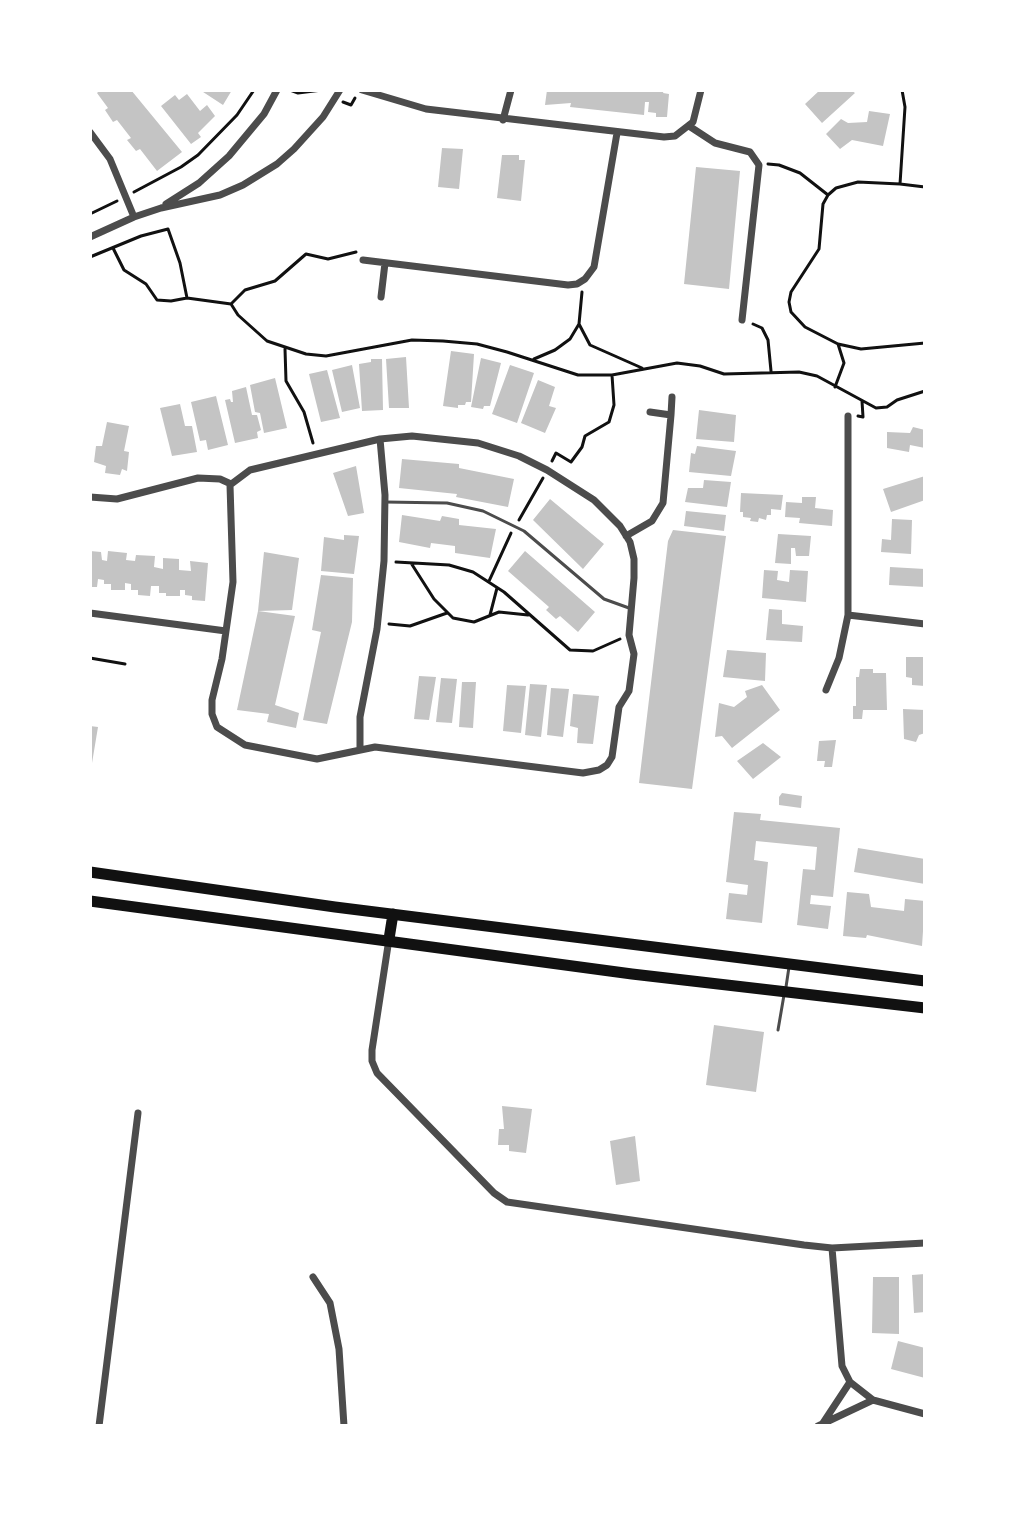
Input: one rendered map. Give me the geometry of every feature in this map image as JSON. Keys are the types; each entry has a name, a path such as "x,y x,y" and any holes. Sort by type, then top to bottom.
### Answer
{"main road":[{"path":"90,872 393,914 925,981"},
{"path":"90,901 632,974 925,1008"},
{"path":"389,939 393,914"}],"street":[{"path":"161,208 199,183 229,156 264,114 277,90"},
{"path":"90,237 161,208 220,195 261,175 277,164 323,117 340,90"},
{"path":"362,90 426,109 617,133 675,136 693,122 701,90"},
{"path":"503,120 511,90"},
{"path":"689,126 715,143 750,152 759,165 742,320"},
{"path":"90,132 110,159 134,217"},
{"path":"363,260 568,285 581,281 594,267 617,133"},
{"path":"381,297 385,263"},
{"path":"626,536 652,521 661,509 672,397"},
{"path":"650,412 671,415"},
{"path":"826,690 839,658 848,615 848,416"},
{"path":"431,436 499,448 547,470 578,489 608,514 626,536 634,559 629,635 634,654 629,691 619,707 612,757 607,765 583,773 375,747 317,759 245,745 217,727 212,708 233,582 231,484 250,470 316,453 380,439 431,436"},
{"path":"360,748 360,717 378,623 384,561 385,502 380,439"},
{"path":"90,497 108,500 130,497 198,478 220,479 231,484"},
{"path":"90,613 226,631"},
{"path":"848,615 925,624"},
{"path":"389,939 372,1061 377,1073 494,1193 507,1202 832,1248 925,1243"},
{"path":"99,1426 138,1113"},
{"path":"832,1248 842,1366 850,1382 873,1400 925,1414"},
{"path":"313,1277 330,1303 339,1349 344,1426"},
{"path":"820,1426 850,1382"},
{"path":"820,1426 873,1400"}],"lane":[{"path":"385,502 447,503 483,511 524,531 604,599 632,608"},
{"path":"778,1030 789,965"}],"path":[{"path":"90,214 198,155 237,115 254,90"},
{"path":"290,90 298,93 322,90"},
{"path":"900,184 905,107 902,90"},
{"path":"765,164 779,165 800,173 828,195"},
{"path":"925,187 858,182 836,188 823,204 819,249 791,292 789,302 791,312 805,327 838,344 861,349 925,343"},
{"path":"90,249 92,256 168,229 180,263 187,298"},
{"path":"113,248 124,270 146,284 157,300 187,298 231,304 256,333 285,349 306,354 326,356 412,340 477,344 578,375 612,375 677,363 724,374 771,371 817,376 876,408 887,407 897,400 925,391"},
{"path":"231,304 245,290 275,281 306,254 328,259 364,252 363,260"},
{"path":"534,359 570,339 579,324 583,300 581,281"},
{"path":"742,320 762,328 770,353 771,371"},
{"path":"579,324 590,345 645,369"},
{"path":"835,387 844,363 838,344"},
{"path":"285,349 286,381 304,412 316,453"},
{"path":"384,561 449,565 473,572 497,588 570,650 580,653 593,651 629,635"},
{"path":"411,563 434,599 453,618 474,622 499,612 529,615"},
{"path":"490,615 497,588"},
{"path":"378,623 410,626 447,613"},
{"path":"90,658 125,664"}],"building":[{"path":"100,90 131,90 182,152 157,171 140,149 136,151 127,140 131,138 117,120 113,122 97,93"},
{"path":"200,90 232,90 223,105"},
{"path":"547,90 664,90 663,93 669,94 667,117 656,117 656,113 648,112 649,102 645,102 644,115 570,107 571,103 545,105"},
{"path":"820,90 851,90 855,93 822,123 805,104"},
{"path":"187,94 200,111 207,105 215,116 198,133 201,137 191,144 161,106 175,95 179,100"},
{"path":"869,111 890,114 883,146 852,140 840,149 826,134 841,119 848,123 867,122"},
{"path":"442,148 463,149 459,189 438,187"},
{"path":"502,155 519,155 519,160 525,160 521,201 497,198"},
{"path":"696,167 740,171 729,289 684,284"},
{"path":"451,351 474,354 471,402 458,405 458,408 443,406"},
{"path":"406,357 409,408 389,408 386,359"},
{"path":"481,358 501,363 490,406 483,409 471,407"},
{"path":"371,359 382,359 383,410 362,411 359,364 371,362"},
{"path":"352,365 360,408 342,412 332,370"},
{"path":"510,365 534,373 517,423 492,414"},
{"path":"327,370 340,418 321,422 309,374"},
{"path":"275,378 287,428 264,433 260,413 255,412 250,385"},
{"path":"538,380 555,387 549,406 556,408 545,433 521,423"},
{"path":"246,387 252,415 257,415 261,430 257,432 258,438 235,443 225,400 233,402 232,391"},
{"path":"216,396 228,445 208,450 206,440 200,441 191,402"},
{"path":"180,404 185,426 192,426 197,452 172,456 160,408"},
{"path":"699,410 736,415 734,442 696,439"},
{"path":"107,422 129,426 124,451 129,452 127,471 122,469 120,475 105,473 106,466 94,462 96,446 102,446"},
{"path":"913,427 925,430 925,448 910,445 909,452 887,448 887,432 910,433"},
{"path":"697,446 736,451 731,476 689,472 691,453 695,454"},
{"path":"402,459 459,464 459,468 514,479 508,507 456,497 457,494 399,488"},
{"path":"356,466 364,513 348,516 333,473"},
{"path":"925,476 925,500 891,512 883,489"},
{"path":"704,480 731,482 727,507 685,502 688,488 703,488"},
{"path":"741,493 783,495 781,510 771,509 771,515 767,515 766,520 759,518 758,522 750,521 751,518 743,517 743,512 740,512"},
{"path":"802,497 816,497 815,508 833,510 832,526 799,523 800,518 785,517 786,502 802,503"},
{"path":"550,499 604,544 583,569 533,520"},
{"path":"686,511 726,515 724,531 684,526"},
{"path":"402,515 440,521 442,516 459,519 459,525 496,529 490,558 455,553 455,546 431,543 430,548 399,542"},
{"path":"892,519 912,520 911,554 881,552 882,539 891,540"},
{"path":"673,530 726,536 692,789 639,783 668,541"},
{"path":"778,534 811,536 809,556 796,556 795,548 791,548 791,564 775,563"},
{"path":"344,535 359,536 354,574 321,571 324,537 344,540"},
{"path":"90,551 101,552 102,560 107,561 108,551 127,553 126,560 135,561 136,555 155,556 154,567 163,569 163,558 179,559 179,570 191,571 190,561 208,563 205,601 192,600 192,596 185,595 185,590 180,590 180,596 166,596 166,593 159,593 159,586 151,586 150,596 138,595 138,590 131,590 131,584 125,583 125,590 111,590 111,584 104,584 104,580 98,579 97,587 90,587"},
{"path":"525,551 595,612 578,632 560,616 556,619 546,610 549,607 508,571"},
{"path":"264,552 299,558 292,610 258,611"},
{"path":"890,567 925,569 925,587 889,585"},
{"path":"764,570 778,571 777,580 789,582 790,570 808,571 806,602 762,598"},
{"path":"321,575 353,578 352,622 327,724 303,720 321,632 312,630"},
{"path":"769,609 782,610 782,624 803,626 802,642 766,640"},
{"path":"258,611 295,616 275,705 299,713 296,728 267,722 269,714 237,710"},
{"path":"727,650 766,653 765,681 723,677"},
{"path":"906,657 925,657 925,686 912,685 912,678 906,677"},
{"path":"860,669 886,673 887,710 863,710 862,719 853,719 856,677 859,677"},
{"path":"419,676 436,677 429,720 414,719"},
{"path":"441,678 457,679 452,723 436,722"},
{"path":"462,682 476,682 473,728 459,727"},
{"path":"530,684 547,685 541,737 525,735"},
{"path":"507,685 526,686 521,733 503,731"},
{"path":"762,685 780,710 732,748 722,736 715,737 719,703 734,707 747,697 745,691"},
{"path":"551,688 569,689 563,737 547,735"},
{"path":"573,694 599,696 593,744 577,743 578,728 570,726"},
{"path":"903,709 925,710 925,733 919,735 916,742 904,739"},
{"path":"90,726 98,727 92,763 90,763"},
{"path":"836,740 832,767 824,767 825,761 817,761 819,741"},
{"path":"763,743 781,757 753,779 737,761"},
{"path":"782,793 802,796 801,808 779,805"},
{"path":"734,812 761,814 760,820 840,828 833,897 811,895 810,904 831,906 828,929 797,925 803,869 815,870 817,847 756,841 754,860 768,862 762,923 726,919 729,893 747,895 748,885 726,882"},
{"path":"858,848 925,859 925,884 854,872"},
{"path":"847,892 869,894 871,907 904,911 905,899 925,901 922,946 867,935 866,938 843,936"},
{"path":"714,1025 764,1032 756,1092 706,1085"},
{"path":"502,1106 532,1109 526,1153 509,1151 509,1145 498,1145 499,1129 504,1129"},
{"path":"635,1136 640,1181 616,1185 610,1141"},
{"path":"925,1274 925,1312 914,1313 912,1275"},
{"path":"873,1277 899,1277 899,1334 872,1333"},
{"path":"898,1341 925,1348 925,1378 891,1369"}]}
